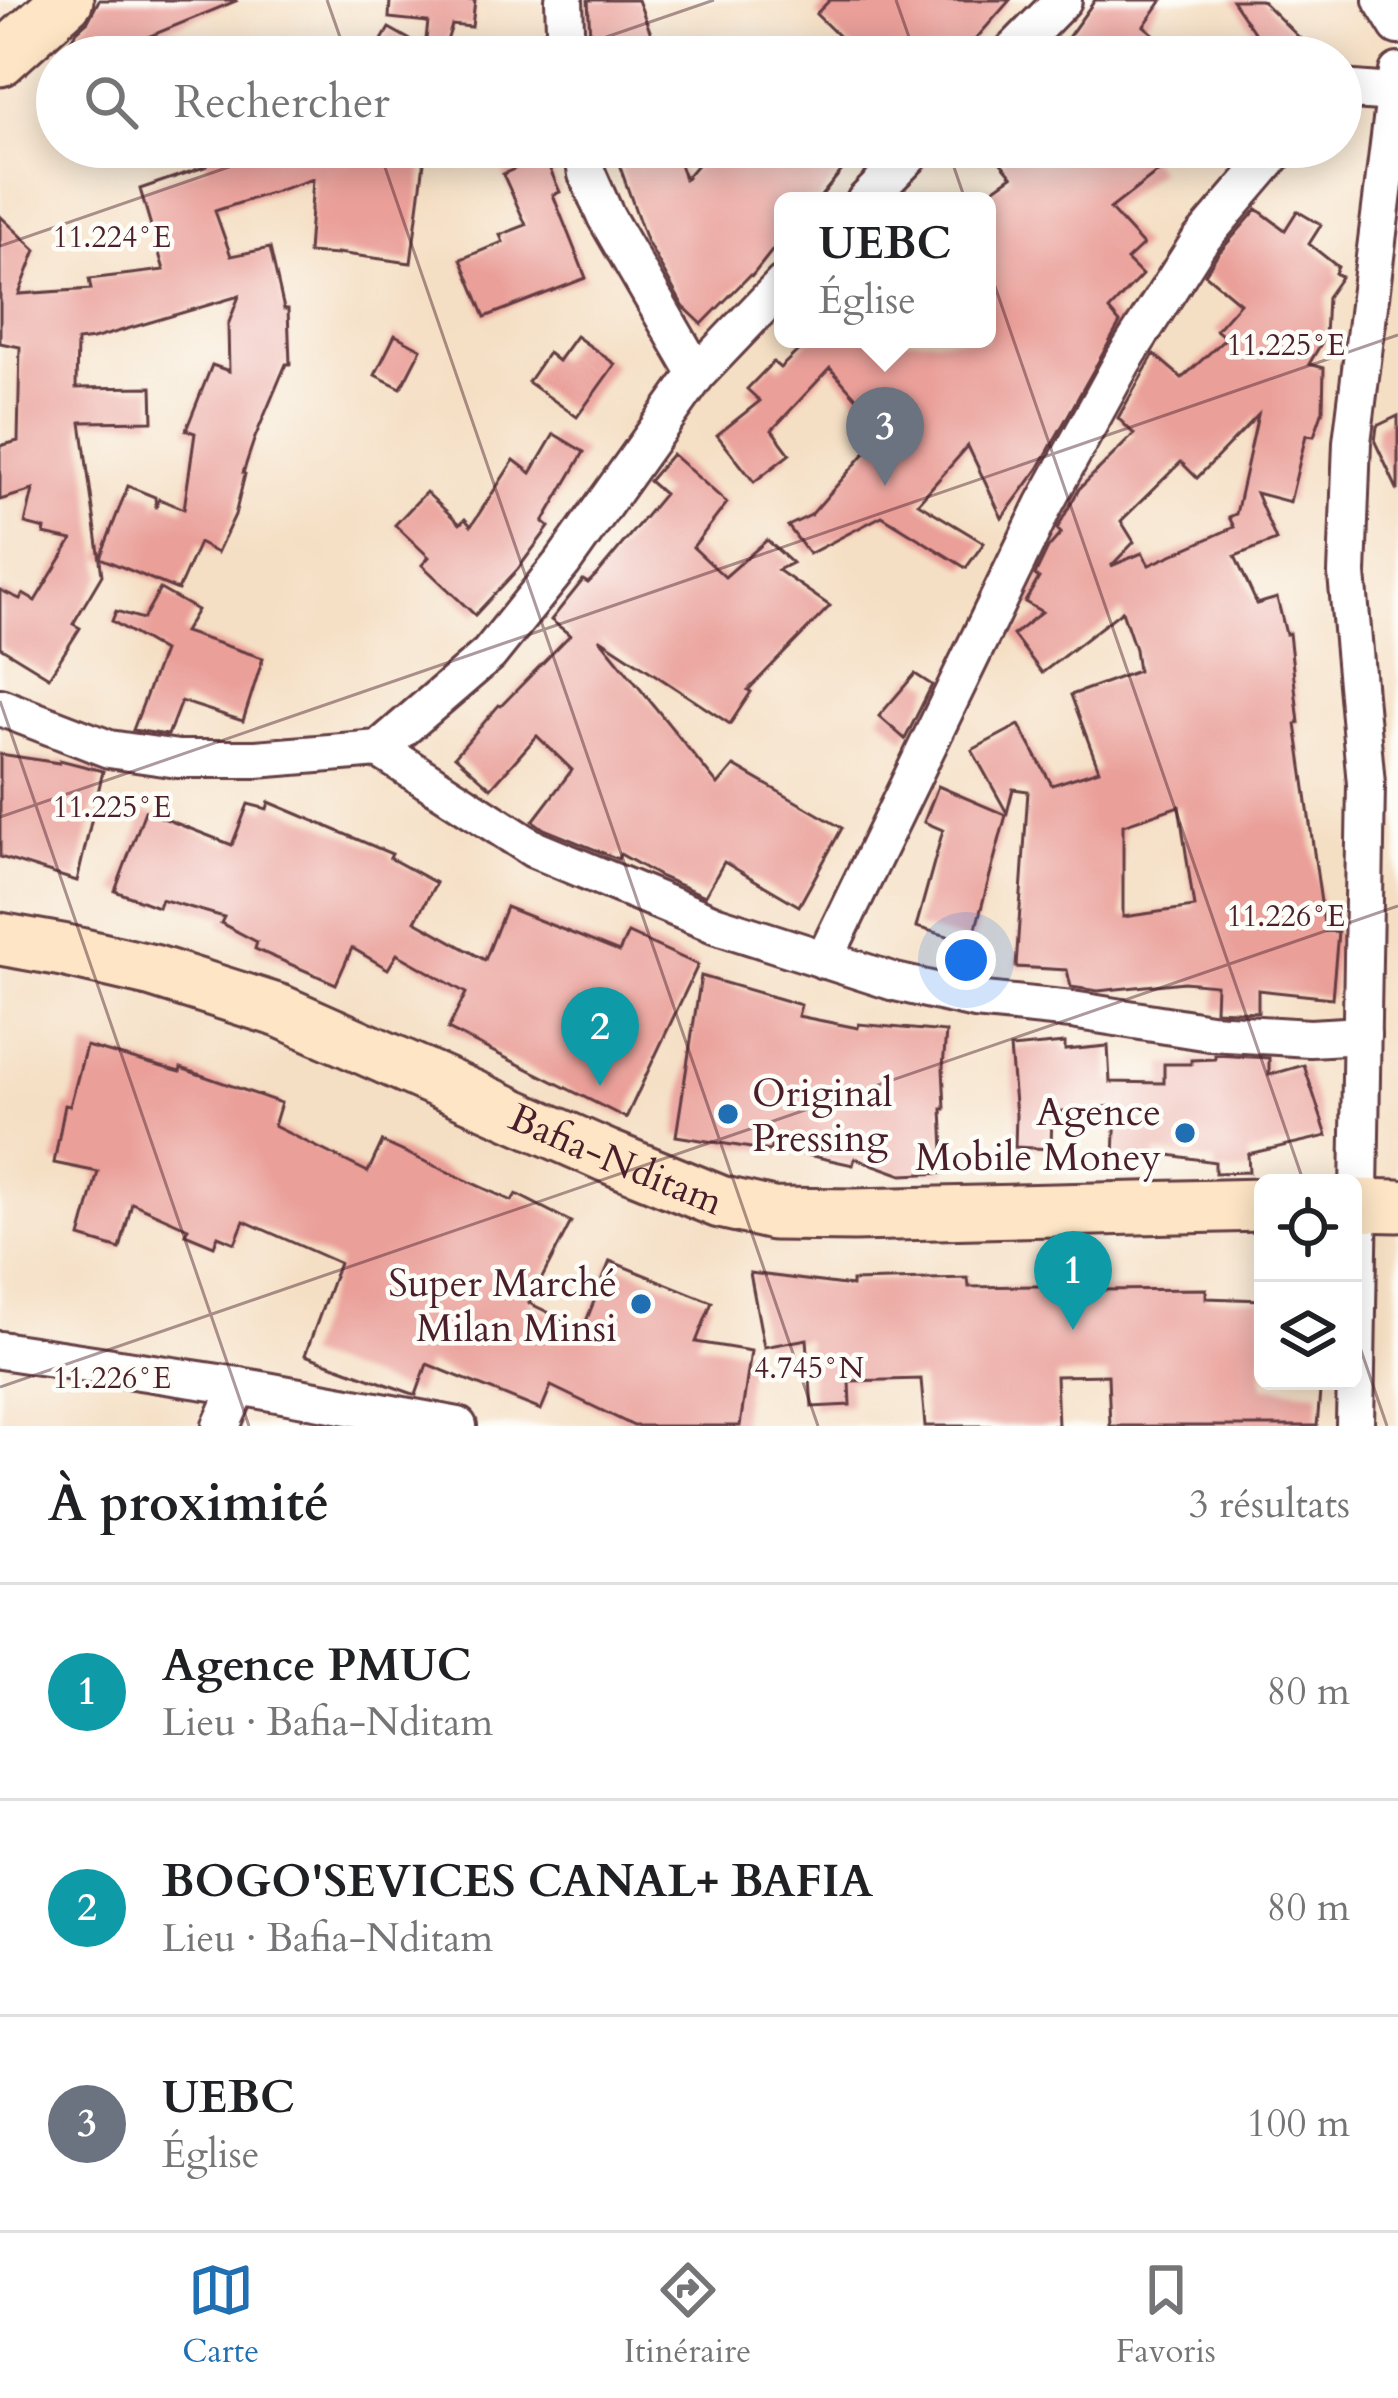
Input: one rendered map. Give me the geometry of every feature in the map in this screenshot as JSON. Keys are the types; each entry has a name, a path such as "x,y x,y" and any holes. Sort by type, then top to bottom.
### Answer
{"main road":[{"path":"0,60 67,0"},
{"name":"Bafia-Nditam","path":"0,939 153,971 280,1011 607,1156 720,1202 773,1214 1254,1205"}],"street":[{"path":"564,0 565,36"},
{"path":"1028,36 1063,0"},
{"path":"1382,0 1398,26"},
{"path":"1355,1426 1370,1205 1362,1035 1382,783 1347,574 1352,442 1396,82 1362,86"},
{"path":"586,168 606,217 698,374"},
{"path":"874,192 897,168"},
{"path":"824,960 1024,545 1123,361 1199,242 1262,168"},
{"path":"0,707 109,749 178,759 256,759 379,749 489,654 563,562 698,374 774,294"},
{"path":"379,749 534,849 717,925 931,992 1210,1032 1310,1038 1362,1035"},
{"path":"0,1350 239,1386 458,1426"},
{"path":"221,1426 239,1386"}],"building":[{"path":"99,0 236,1 150,36 74,36"},
{"path":"390,0 475,0 472,27 452,25 449,36 426,36 428,22 389,18"},
{"path":"588,0 638,0 652,36 590,36"},
{"path":"830,0 1010,0 978,36 839,36 816,14"},
{"path":"1095,0 1162,0 1144,26 1156,36 1069,36"},
{"path":"1232,0 1261,0 1298,36 1257,36"},
{"path":"201,168 423,168 411,263 308,253 313,179 215,211 231,256 270,248 284,309 288,309 290,364 286,364 254,440 235,515 217,553 199,543 178,590 100,558 128,486 155,497 156,508 159,499 184,509 195,433 186,430 212,365 229,371 228,325 239,296 77,341 76,388 152,387 153,421 81,422 102,575 73,624 80,628 49,677 0,647 0,590 35,601 72,540 25,524 33,490 0,500 0,446 18,441 20,347 0,343 0,216 36,250 19,294 91,289 89,279 164,270 140,189"},
{"path":"517,168 549,168 560,192 553,195 586,278 485,317 461,259 503,242 500,235 526,225 503,174"},
{"path":"620,168 681,168 685,179 694,168 844,168 824,192 774,192 774,248 702,324 683,306 646,240"},
{"path":"1005,168 1159,171 1110,209 1143,245 1127,260 1142,275 1109,310 1120,323 1038,469 1002,518 968,446 918,503 984,543 966,568 882,516 809,554 788,526 811,515 885,430 830,368 772,430 790,454 754,482 717,435 760,401 747,389 773,362 780,368 801,348 996,348 996,192 989,192 1012,176"},
{"path":"1257,209 1285,230 1297,211 1321,225 1309,244 1338,267 1335,273 1341,277 1327,297 1325,337 1309,364 1324,368 1323,410 1314,436 1306,435 1290,502 1256,493 1276,540 1235,556 1257,604 1277,598 1289,633 1296,724 1325,931 1338,932 1332,998 1258,990 1258,1012 1215,1010 1216,985 1184,982 1098,991 1071,987 1067,970 1016,967 1028,791 1013,789 1007,813 972,750 1019,725 1052,785 1099,770 1071,695 1138,671 1122,611 1042,673 1013,635 1042,612 1025,602 1079,489 1134,434 1118,418 1154,354 1182,378 1226,338 1216,330 1240,303 1205,274","holes":["1258,415 1236,514 1229,517 1234,527 1149,565 1142,553 1111,566 1134,542 1121,521 1181,462 1197,478","1179,806 1194,907 1123,917 1123,825"]},
{"path":"395,335 421,349 401,388 375,375"},
{"path":"576,336 615,364 577,417 528,382 548,353 558,361"},
{"path":"1398,416 1398,491 1375,442 1377,426"},
{"path":"554,434 584,452 543,522 549,527 475,615 422,565 429,557 395,525 426,492 460,524 465,519 471,526 514,460 531,473"},
{"path":"672,454 727,503 693,547 725,577 767,540 792,563 778,570 830,606 748,690 730,724 599,638 718,785 734,766 842,828 799,906 724,862 705,896 620,854 618,859 544,829 533,821 572,770 537,736 491,788 455,756 570,635 551,620 583,580 588,583 600,571 664,494 649,481"},
{"path":"160,589 197,610 184,632 263,658 243,721 181,701 168,735 133,730 163,651 112,621 116,611 143,619"},
{"path":"915,674 932,685 905,739 879,716"},
{"path":"0,754 60,760 103,771 77,881 0,857"},
{"path":"938,786 1006,815 972,943 916,927 943,830 924,822"},
{"path":"269,802 392,854 390,858 436,883 415,921 485,960 506,907 619,952 628,933 698,965 626,1118 448,1029 466,993 397,954 388,969 352,948 336,984 255,949 257,942 221,923 224,917 161,899 158,907 115,891 145,811 232,845 248,804 267,809"},
{"path":"701,976 801,1005 798,1016 858,1028 859,1024 946,1032 945,1173 902,1175 855,1158 853,1165 771,1147 770,1151 676,1136"},
{"path":"1065,1043 1065,1050 1108,1046 1110,1082 1164,1083 1164,1064 1191,1064 1191,1060 1215,1059 1215,1055 1269,1058 1269,1075 1304,1065 1327,1136 1248,1154 1249,1172 1215,1173 1215,1162 1156,1153 1156,1160 1114,1159 1116,1106 1052,1112 1051,1149 1015,1147 1010,1048"},
{"path":"86,1046 180,1072 181,1068 281,1103 274,1126 368,1172 382,1142 512,1201 516,1194 571,1222 529,1303 583,1329 610,1261 712,1302 696,1342 751,1351 740,1426 634,1426 551,1386 541,1410 427,1364 416,1395 305,1355 339,1263 244,1221 235,1243 218,1236 214,1246 185,1234 188,1228 132,1203 120,1249 80,1237 98,1172 54,1163 65,1105 70,1106"},
{"path":"750,1273 852,1286 852,1281 968,1278 969,1287 1206,1289 1206,1298 1254,1300 1254,1390 1320,1392 1317,1426 1110,1426 1108,1375 1056,1376 1058,1426 925,1426 921,1379 849,1381 850,1405 812,1407 807,1339 764,1347"}],"place":[{"name":"UEBC","path":"885,486"},
{"name":"BOGO'SEVICES CANAL+ BAFIA","path":"600,1086"},
{"name":"Original Pressing","path":"728,1114"},
{"name":"Agence Mobile Money","path":"1185,1133"},
{"name":"Super Marché Milan Minsi","path":"641,1304"},
{"name":"Agence PMUC","path":"1073,1330"}]}
